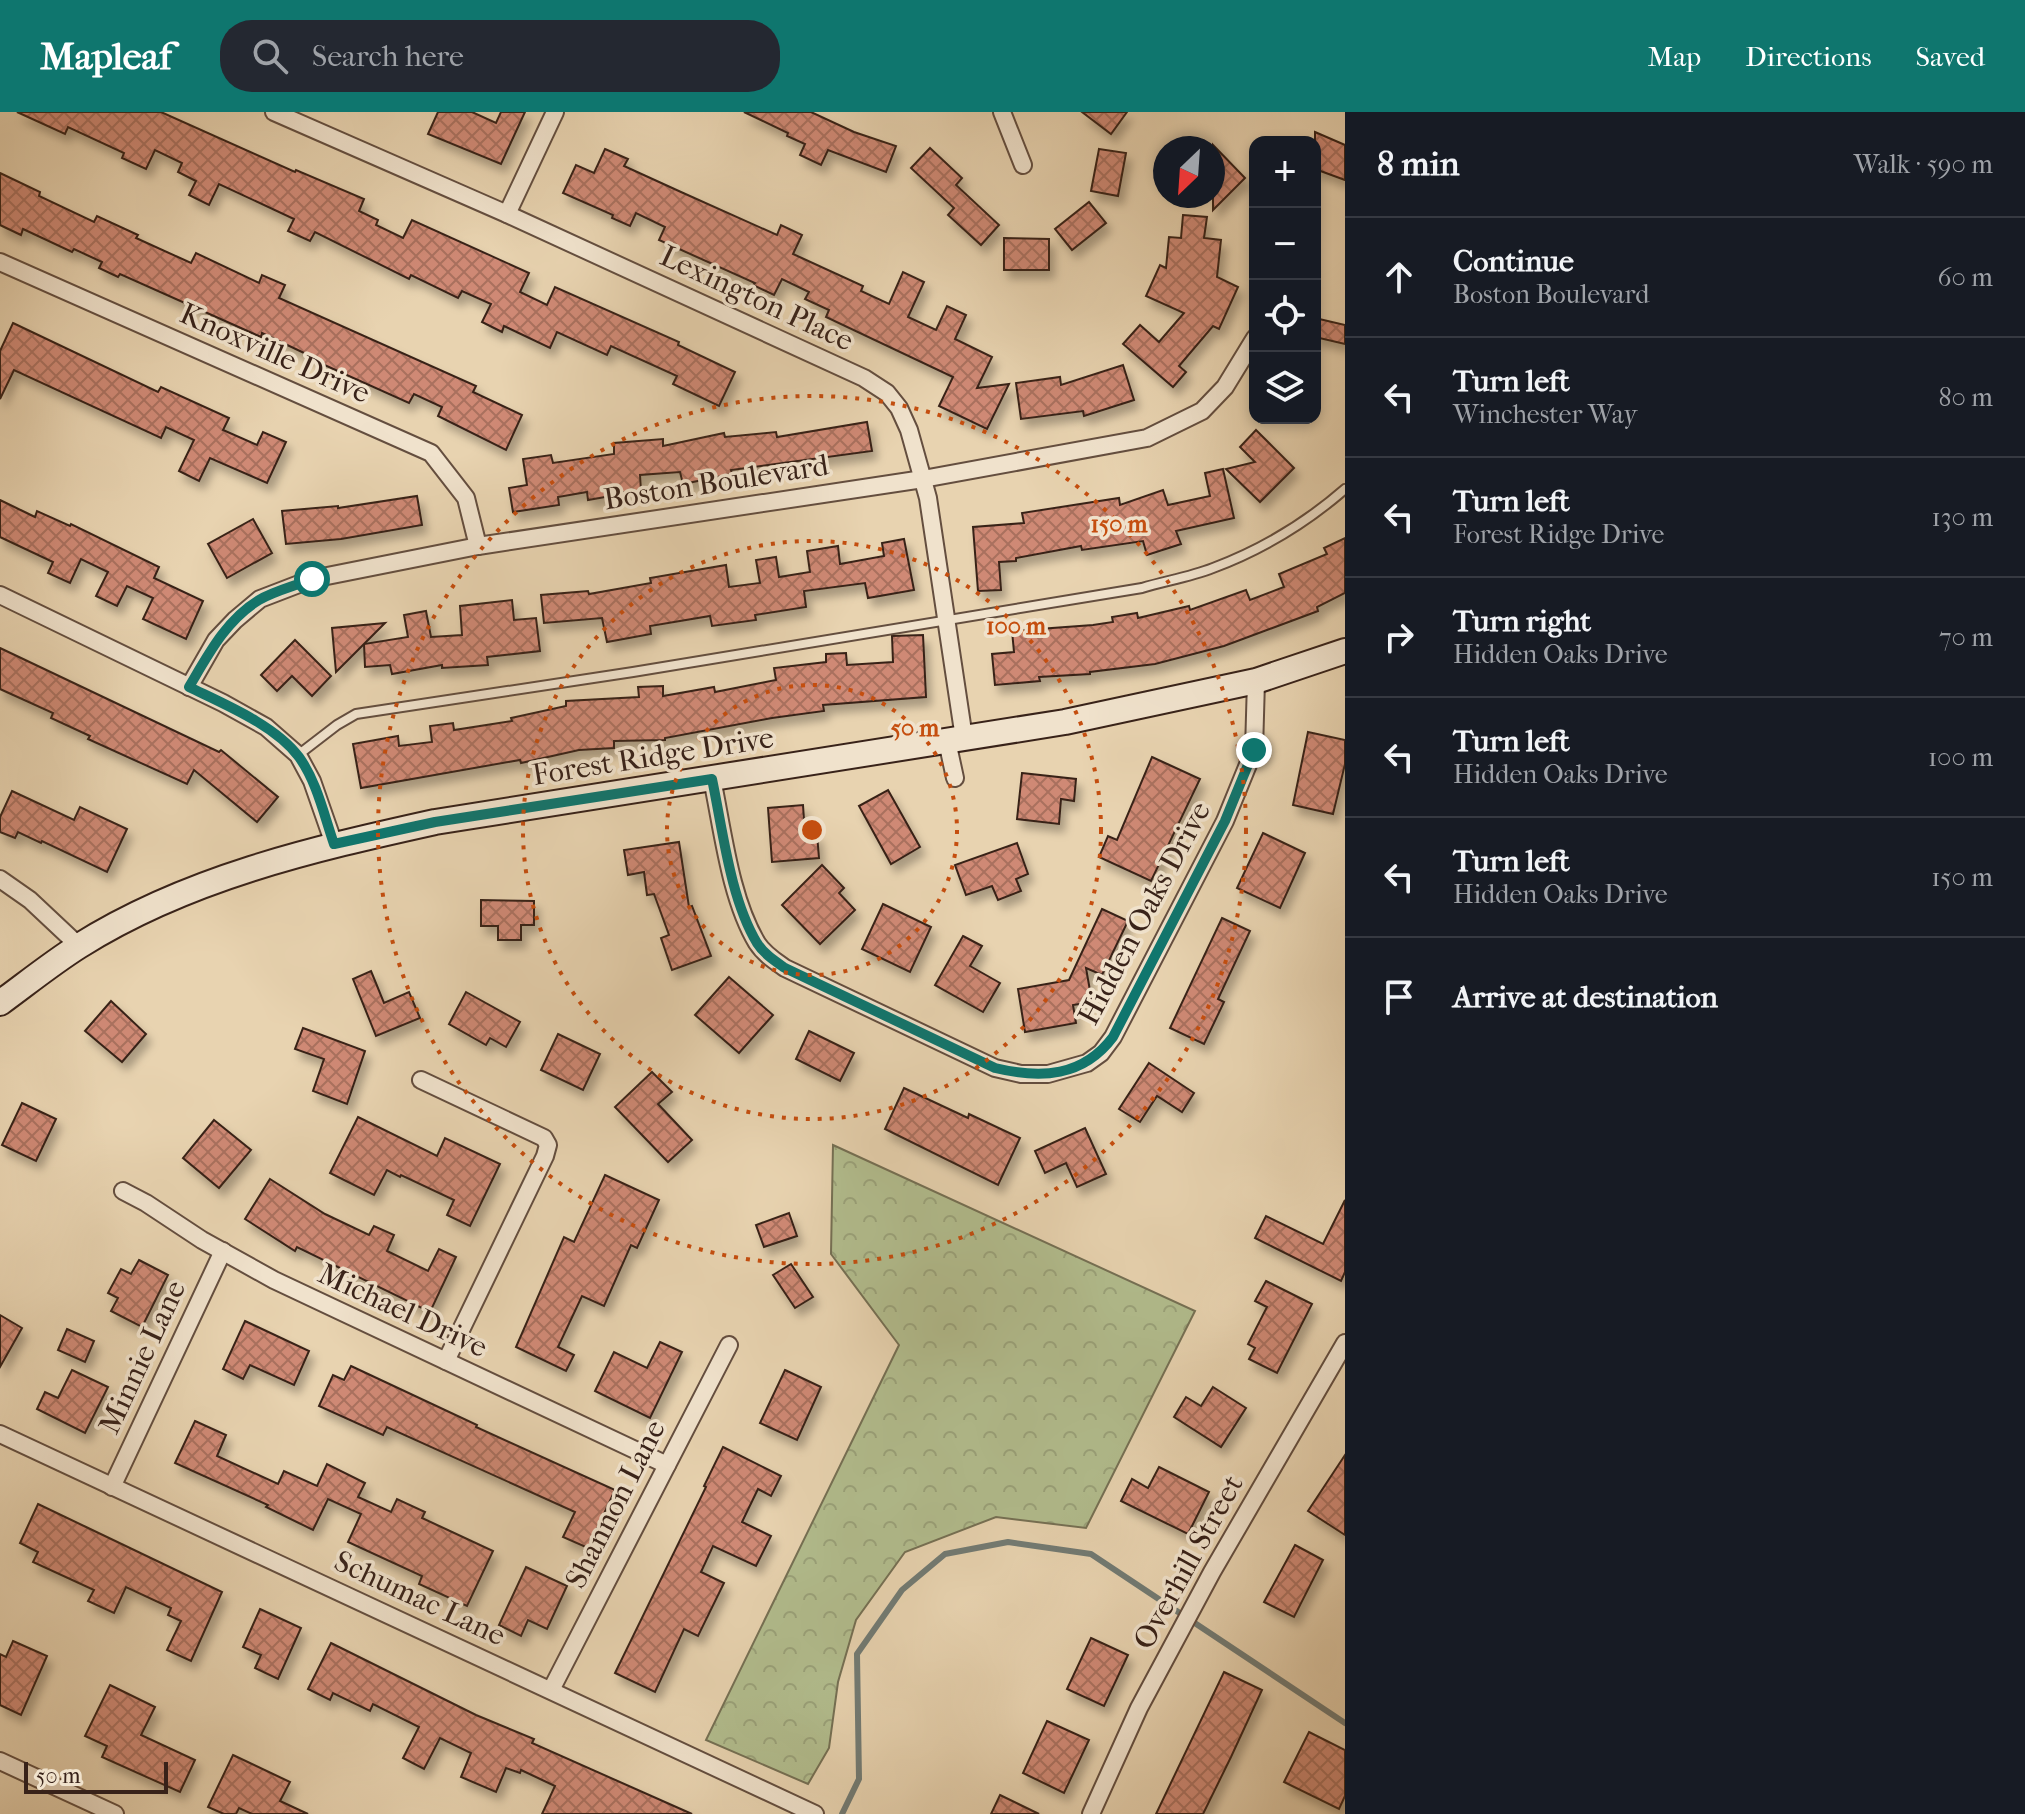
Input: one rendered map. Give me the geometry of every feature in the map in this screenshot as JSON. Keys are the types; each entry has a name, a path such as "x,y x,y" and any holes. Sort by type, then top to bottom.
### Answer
{"main road":[{"name":"Forest Ridge Drive","path":"0,1003 79,946 130,918 243,870 334,844 435,822 1065,722 1256,681 1345,651"}],"street":[{"name":"Lexington Place","path":"274,112 507,214 864,378 887,393 899,408 909,430 928,498 947,622 956,740 955,778"},
{"path":"507,214 555,112"},
{"path":"1002,112 1023,165"},
{"name":"Knoxville Drive","path":"0,262 431,453 466,498 478,546"},
{"name":"Boston Boulevard","path":"189,687 216,640 235,620 260,599 312,579 478,546 923,479 1147,438 1202,411 1225,387 1249,348"},
{"path":"0,595 266,727 298,755 312,781 334,844"},
{"name":"Hidden Oaks Drive","path":"712,779 740,906 758,944 769,957 785,968 995,1068 1021,1074 1048,1074 1087,1063 1101,1053 1139,992 1225,821 1254,750 1256,681"},
{"path":"0,879 30,900 79,946"},
{"path":"421,1080 544,1138 548,1145 446,1361"},
{"name":"Michael Drive","path":"123,1191 274,1280 667,1465"},
{"name":"Minnie Lane","path":"112,1487 223,1251"},
{"name":"Overhill Street","path":"1091,1814 1139,1708 1192,1609 1345,1343"},
{"name":"Shannon Lane","path":"551,1690 729,1345"},
{"name":"Schumac Lane","path":"0,1434 815,1814"},
{"path":"0,1761 115,1814"}],"lane":[{"path":"298,755 356,714 947,622 1142,588 1212,569 1276,539 1345,489"}],"green space":[{"path":"833,1145 1195,1311 1086,1528 996,1517 905,1552 856,1620 838,1682 829,1748 808,1784 706,1740 899,1345 831,1254"}],"building":[{"path":"17,112 161,112 364,199 359,211 378,220 376,225 403,238 412,220 529,273 520,292 547,305 555,287 679,342 678,345 735,372 719,406 673,384 677,376 611,346 607,355 557,332 550,348 504,326 502,332 482,322 491,304 462,291 458,298 411,275 409,279 315,232 310,241 288,231 294,219 219,184 209,205 189,195 196,181 178,172 182,163 155,150 146,169 122,158 124,153 68,127 65,134"},
{"path":"438,112 472,112 496,123 501,112 525,112 501,164 428,134"},
{"path":"744,112 811,112 854,132 896,146 886,172 828,150 821,165 800,155 805,144"},
{"path":"1082,112 1127,112 1111,134"},
{"path":"1315,132 1345,145 1345,180 1321,171 1321,136 1315,136"},
{"path":"930,148 962,178 956,185 999,225 981,245 948,215 954,208 911,168"},
{"path":"605,149 628,159 624,166 777,235 781,225 802,235 793,254 863,286 861,291 889,304 903,272 924,282 908,317 936,330 947,306 966,315 955,339 992,357 977,388 1009,384 987,429 939,406 953,377 826,317 829,310 805,299 809,292 782,279 774,295 753,285 755,283 659,240 665,227 636,213 630,226 563,193 576,165 594,173"},
{"path":"1099,149 1126,153 1118,196 1091,191"},
{"path":"1225,157 1245,178 1225,198"},
{"path":"0,173 94,222 97,216 191,263 196,253 259,283 262,275 285,285 279,298 476,386 473,392 522,415 506,450 438,416 442,407 414,394 409,403 262,333 261,337 120,274 118,277 99,268 102,262 74,249 72,252 23,229 21,235 0,225"},
{"path":"1089,202 1106,223 1072,250 1055,229"},
{"path":"1183,215 1207,217 1204,238 1221,240 1217,277 1238,287 1219,329 1213,326 1179,366 1186,372 1173,387 1123,344 1140,325 1159,342 1184,313 1146,296 1160,265 1166,268 1169,237 1181,238"},
{"path":"1004,238 1049,239 1049,270 1004,270"},
{"path":"1321,319 1345,325 1345,344 1321,338"},
{"path":"13,323 158,392 161,387 229,418 223,430 257,445 263,432 286,442 267,483 210,458 199,481 179,471 194,440 166,427 161,438 14,370 0,399 0,351"},
{"path":"1123,365 1134,400 1084,416 1083,411 1021,419 1016,383 1060,377 1061,385"},
{"path":"867,422 872,451 731,470 732,474 683,484 680,472 640,475 641,491 610,493 611,496 588,500 587,492 558,497 559,505 513,512 509,488 527,485 523,459 551,455 553,463 614,454 614,443 663,439 663,446 724,433 725,437 776,432 777,437"},
{"path":"1256,430 1294,468 1260,502 1226,469 1255,462 1240,447"},
{"path":"1223,469 1234,518 1176,531 1181,544 1147,555 1143,541 1082,550 1081,546 999,562 1001,590 978,591 973,527 1024,523 1022,513 1119,498 1120,505 1163,490 1168,505 1210,496 1205,473"},
{"path":"417,496 422,525 341,539 286,544 282,511 338,508"},
{"path":"0,500 35,517 37,511 71,524 159,567 154,578 203,601 186,639 143,619 153,598 127,586 117,606 96,596 108,572 81,559 70,583 48,573 53,562 0,537"},
{"path":"253,519 272,553 227,578 208,544"},
{"path":"1345,538 1345,593 1317,607 1318,611 1224,646 1155,664 995,685 992,654 1014,652 1012,631 1093,625 1113,622 1112,617 1137,613 1138,618 1189,606 1190,610 1246,590 1250,600 1284,587 1279,574 1327,554 1324,548"},
{"path":"904,539 914,590 868,598 865,583 804,591 806,607 755,615 756,620 712,626 710,616 650,626 651,634 607,642 602,618 544,623 541,595 588,591 589,594 651,583 650,578 726,565 729,587 760,583 756,560 776,557 779,577 810,572 807,551 838,546 840,564 884,556 882,543"},
{"path":"512,600 514,620 536,618 540,651 487,657 488,665 442,668 442,665 392,674 390,665 365,667 364,644 408,637 404,615 426,611 431,637 462,635 460,606"},
{"path":"385,623 336,672 332,628"},
{"path":"923,635 926,697 823,705 824,711 772,718 665,740 614,741 614,748 579,750 521,763 520,760 361,788 353,744 398,736 399,746 432,742 430,726 453,723 454,730 512,721 511,718 566,706 566,701 639,697 638,687 663,686 663,696 714,687 715,692 776,680 774,668 826,662 826,654 846,653 847,665 893,662 892,636"},
{"path":"295,640 331,676 312,696 292,676 277,691 261,675"},
{"path":"0,648 219,752 221,750 278,797 257,822 194,770 187,784 88,739 90,736 51,718 53,713 0,689"},
{"path":"1308,732 1345,740 1345,764 1333,814 1293,805"},
{"path":"1152,757 1200,779 1151,881 1099,857 1108,836 1117,840"},
{"path":"1022,773 1076,779 1074,801 1061,799 1059,824 1017,819"},
{"path":"888,790 920,847 891,864 859,806"},
{"path":"12,791 74,820 80,807 127,829 107,872 18,832 15,838 0,832 0,817"},
{"path":"803,805 805,835 817,834 819,858 772,862 768,808"},
{"path":"1263,833 1305,853 1280,908 1237,888"},
{"path":"679,842 689,907 692,906 711,956 672,970 661,938 669,935 654,894 647,895 644,872 628,875 624,850"},
{"path":"1017,843 1028,874 1016,879 1021,891 998,900 992,886 966,895 955,865"},
{"path":"822,865 844,888 839,893 855,910 820,944 782,905"},
{"path":"481,900 534,901 534,925 521,925 521,940 498,940 498,926 481,926"},
{"path":"883,904 931,927 910,972 862,949"},
{"path":"1102,909 1128,921 1102,975 1086,968 1092,1002 1073,1005 1076,1023 1025,1032 1018,989 1069,980"},
{"path":"1222,918 1250,931 1218,999 1224,1002 1204,1044 1170,1028"},
{"path":"963,936 982,946 970,966 1000,983 983,1012 935,985"},
{"path":"371,971 384,1003 409,992 420,1018 376,1036 353,979"},
{"path":"729,977 773,1015 739,1053 695,1015"},
{"path":"466,992 520,1022 506,1047 490,1038 486,1045 449,1024"},
{"path":"111,1001 146,1034 122,1062 85,1031"},
{"path":"303,1028 365,1051 347,1104 313,1091 324,1059 295,1049"},
{"path":"809,1031 854,1053 840,1081 796,1059"},
{"path":"558,1034 600,1054 583,1090 541,1070"},
{"path":"1149,1063 1194,1093 1182,1112 1157,1096 1140,1122 1119,1109"},
{"path":"652,1072 672,1092 658,1104 692,1140 668,1162 615,1107"},
{"path":"904,1088 1020,1138 998,1185 885,1129"},
{"path":"22,1103 56,1119 36,1161 2,1145"},
{"path":"358,1117 437,1156 445,1138 500,1164 470,1226 447,1215 454,1200 401,1175 387,1170 374,1195 330,1173"},
{"path":"214,1120 251,1150 219,1188 183,1158"},
{"path":"1085,1128 1106,1174 1077,1187 1066,1163 1045,1173 1035,1151"},
{"path":"605,1175 659,1200 637,1248 631,1245 604,1306 582,1296 558,1347 574,1355 566,1371 516,1347 564,1237 574,1242"},
{"path":"270,1179 325,1214 369,1235 374,1226 394,1235 387,1251 428,1271 439,1249 456,1257 430,1312 297,1247 295,1251 245,1219"},
{"path":"1345,1200 1345,1272 1341,1281 1255,1238 1266,1216 1323,1244"},
{"path":"789,1213 797,1236 764,1247 756,1225"},
{"path":"139,1260 168,1275 142,1327 111,1311 118,1298 108,1293 121,1269 131,1274"},
{"path":"791,1264 813,1297 795,1308 773,1275"},
{"path":"1266,1281 1312,1304 1277,1373 1249,1359 1255,1348 1248,1344 1267,1307 1255,1301"},
{"path":"0,1315 22,1328 0,1367"},
{"path":"245,1321 309,1351 294,1385 250,1365 243,1379 223,1369"},
{"path":"67,1329 94,1341 85,1362 58,1350"},
{"path":"660,1342 682,1352 650,1418 595,1391 614,1352 647,1368"},
{"path":"351,1366 615,1490 588,1548 563,1537 575,1512 387,1427 383,1435 319,1406 333,1375 344,1380"},
{"path":"72,1370 108,1387 85,1433 37,1409 45,1392 58,1398"},
{"path":"785,1370 821,1387 797,1440 760,1423"},
{"path":"1213,1387 1246,1408 1221,1447 1174,1417 1186,1397 1201,1406"},
{"path":"195,1421 226,1435 217,1456 278,1484 284,1471 317,1486 327,1464 365,1483 358,1497 391,1512 397,1499 425,1512 422,1518 493,1551 467,1606 419,1584 422,1576 348,1542 361,1514 328,1499 313,1530 266,1507 268,1505 175,1463"},
{"path":"723,1447 781,1476 771,1496 758,1489 742,1522 771,1536 756,1566 713,1546 701,1572 724,1583 698,1636 684,1629 655,1692 615,1673"},
{"path":"1345,1455 1345,1535 1308,1511"},
{"path":"1159,1467 1209,1492 1188,1534 1121,1501 1132,1479 1148,1488"},
{"path":"38,1504 222,1592 191,1661 167,1650 181,1621 168,1615 171,1608 126,1587 114,1613 88,1601 94,1590 33,1562 38,1552 20,1543"},
{"path":"1295,1545 1323,1560 1294,1617 1264,1602"},
{"path":"526,1567 567,1586 547,1629 528,1620 521,1636 499,1625"},
{"path":"260,1609 301,1628 278,1679 255,1668 261,1655 243,1647"},
{"path":"1091,1638 1128,1655 1104,1706 1067,1689"},
{"path":"13,1641 47,1656 21,1715 0,1705 0,1654 6,1657"},
{"path":"331,1643 476,1715 534,1739 532,1743 692,1814 542,1814 555,1786 521,1770 520,1773 506,1768 496,1792 461,1777 471,1753 440,1738 424,1769 403,1758 419,1727 373,1704 370,1711 333,1693 330,1700 308,1689"},
{"path":"1224,1672 1262,1690 1231,1757 1203,1814 1156,1814"},
{"path":"110,1685 155,1707 141,1735 195,1760 180,1792 102,1757 107,1746 85,1736"},
{"path":"1047,1721 1089,1740 1064,1793 1023,1773"},
{"path":"1309,1732 1345,1750 1345,1796 1339,1809 1284,1782"},
{"path":"233,1755 290,1782 280,1801 308,1814 252,1814 239,1808 236,1814 224,1814 208,1807"},
{"path":"1000,1795 1039,1814 991,1814"}],"waterway":[{"path":"842,1814 859,1779 857,1654 902,1590 945,1554 1008,1542 1091,1554 1345,1723"}],"route":[{"path":"312,579 260,599 235,620 216,640 189,687 266,727 298,755 312,781 334,844 435,822 712,779 740,906 758,944 769,957 785,968 995,1068 1021,1074 1048,1074 1087,1063 1101,1053 1113,1037 1225,821 1254,750"}]}
